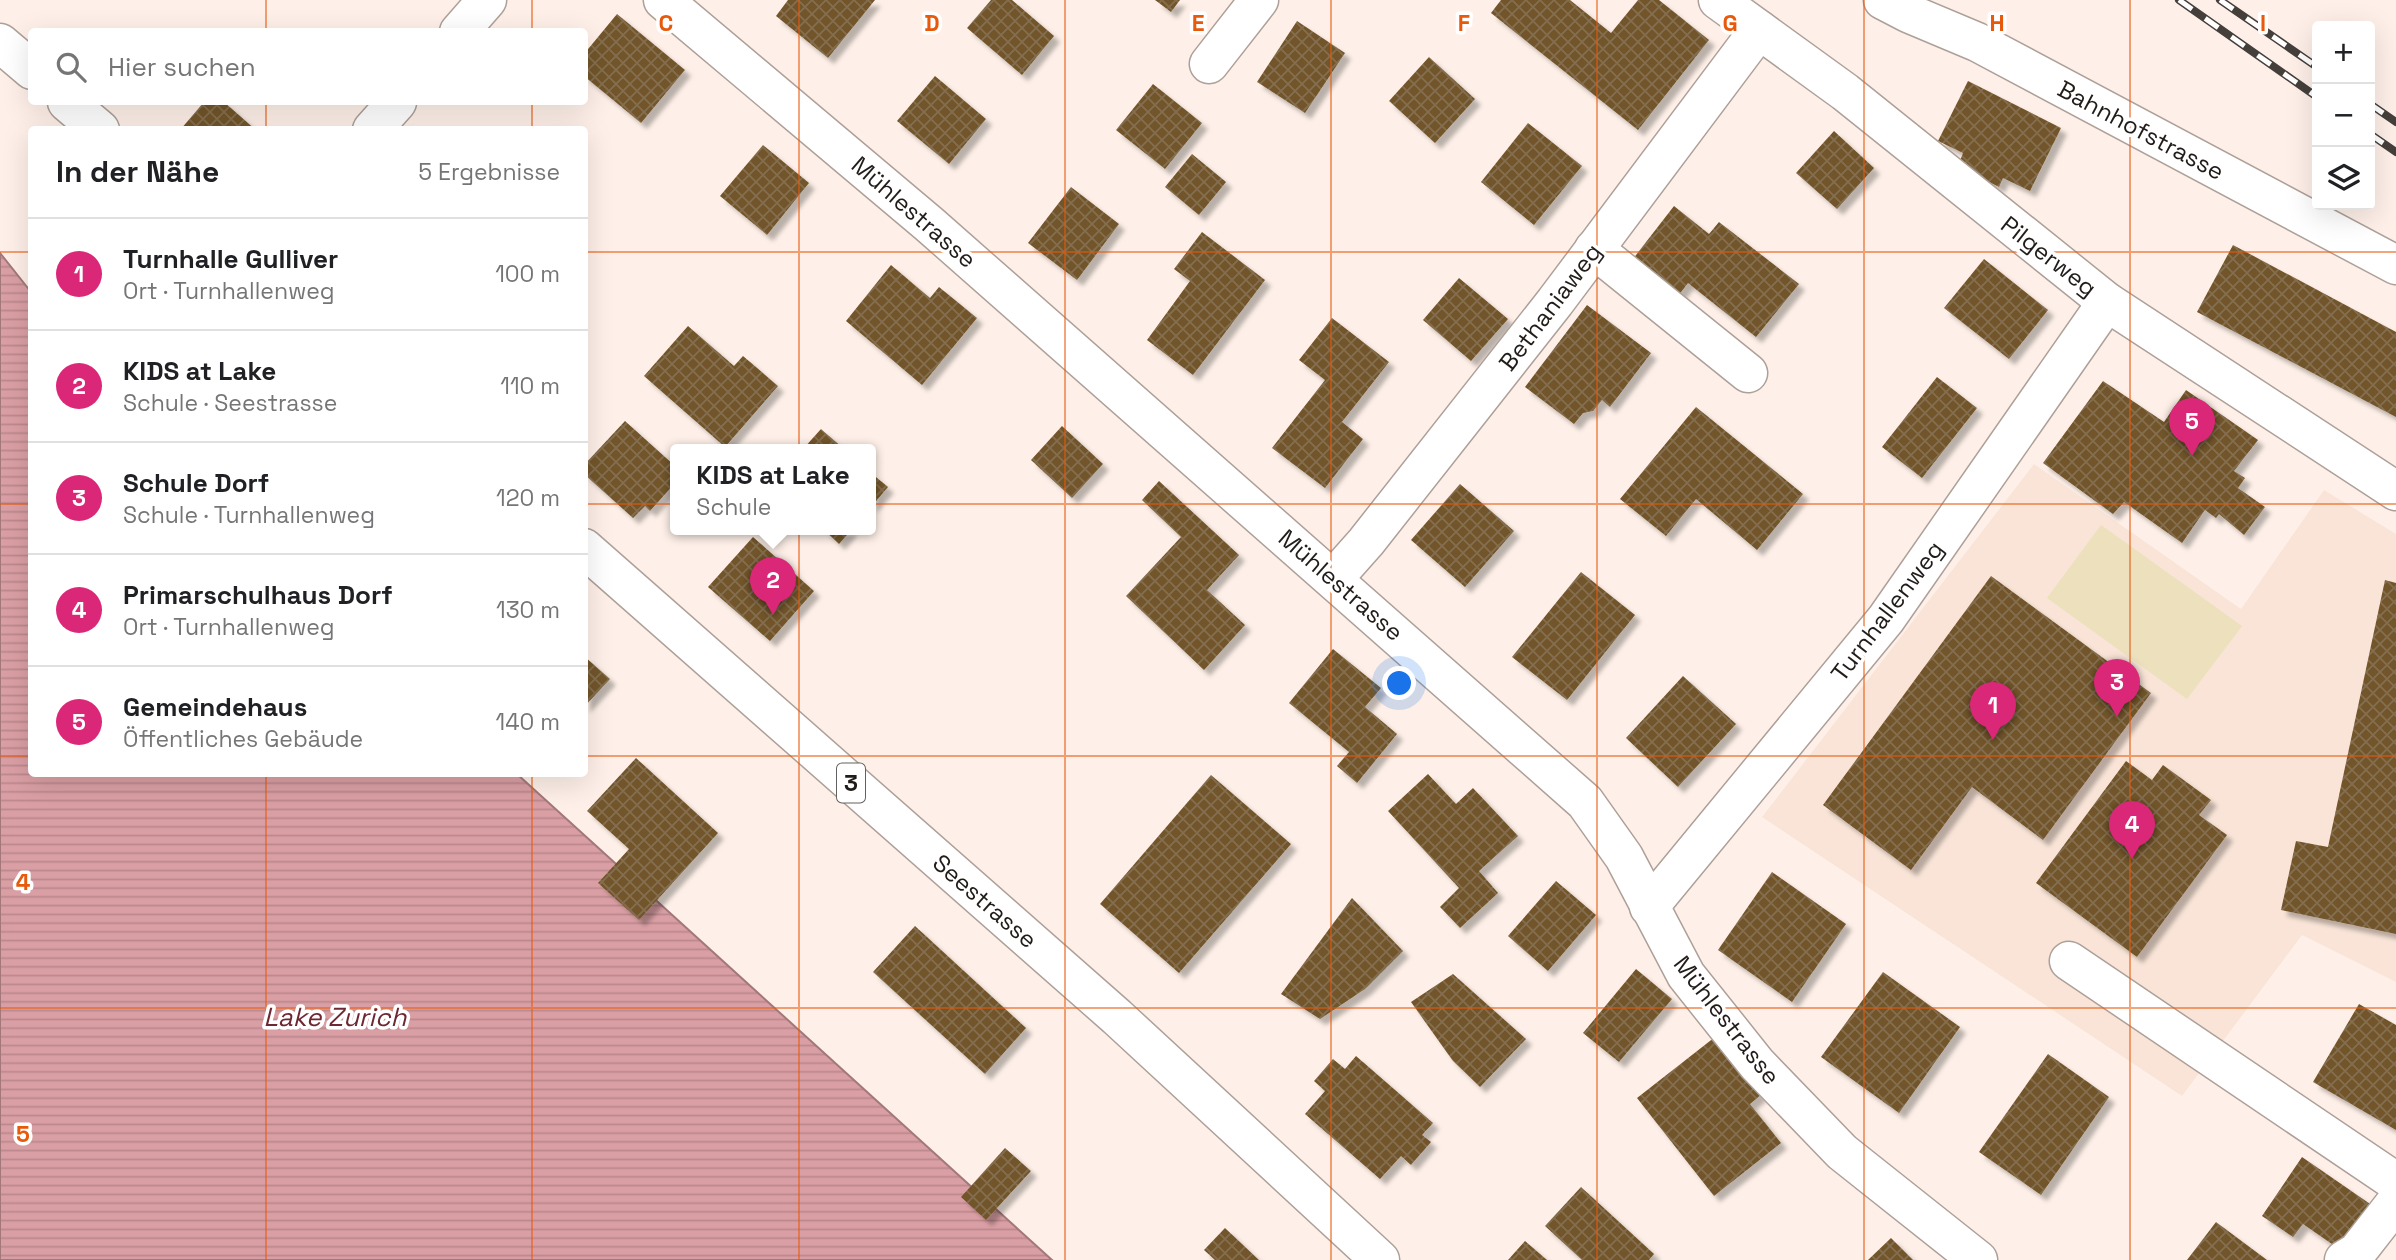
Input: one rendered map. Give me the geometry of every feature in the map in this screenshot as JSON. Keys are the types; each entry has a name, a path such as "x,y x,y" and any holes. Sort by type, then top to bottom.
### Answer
{"street":[{"path":"462,28 487,0"},
{"name":"Mühlestrasse","path":"663,0 920,216 1334,578 1585,803 1624,857 1686,975 1758,1064 1842,1152 1978,1260"},
{"path":"1209,64 1259,0"},
{"name":"Pilgerweg","path":"1718,0 1845,92 2107,302 2396,491"},
{"name":"Bahnhofstrasse","path":"1884,0 1977,42 2396,265"},
{"name":"Bethaniaweg","path":"1334,578 1366,542 1594,249 1759,30"},
{"path":"0,43 28,67"},
{"path":"71,105 95,126"},
{"path":"376,126 394,105"},
{"path":"1594,249 1748,373"},
{"name":"Turnhallenweg","path":"1649,907 1886,619 2107,302"},
{"name":"Seestrasse","path":"588,552 1117,1017 1380,1260"},
{"path":"2069,961 2396,1182"},
{"path":"2344,1260 2357,1252 2396,1202"}],"shaded area":[{"path":"2034,464 2241,609 2324,490 2396,534 2396,982 2302,935 2182,1096 1762,817"},
{"path":"2101,525 2242,626 2187,699 2047,598"}],"water":[{"name":"Lake Zurich","path":"0,253 28,288 28,777 520,777 1052,1260 0,1260"}],"building":[{"path":"788,0 875,0 828,58 776,16"},
{"path":"991,0 1012,0 1054,36 1022,75 967,28"},
{"path":"1155,0 1180,0 1171,12"},
{"path":"1501,0 1570,0 1611,33 1638,0 1659,0 1709,40 1638,130 1491,13"},
{"path":"617,14 685,70 641,123 588,79 588,49"},
{"path":"1297,21 1345,53 1305,113 1257,82"},
{"path":"1429,57 1475,99 1435,143 1389,101"},
{"path":"935,76 986,119 949,164 897,121"},
{"path":"1968,81 2061,128 2030,191 2003,178 1999,187 1958,166 1963,153 1938,141"},
{"path":"1153,84 1202,123 1165,169 1116,130"},
{"path":"201,105 227,105 251,126 183,126"},
{"path":"1528,123 1582,166 1534,225 1481,182"},
{"path":"1834,131 1874,168 1837,209 1796,173"},
{"path":"763,145 809,183 767,235 720,196"},
{"path":"1192,154 1226,182 1199,215 1165,187"},
{"path":"1071,187 1119,224 1077,280 1028,243"},
{"path":"1674,206 1709,234 1719,222 1799,284 1756,337 1688,283 1675,300 1629,264"},
{"path":"1202,232 1265,280 1193,375 1147,340 1190,281 1174,269"},
{"path":"2233,245 2396,332 2396,417 2197,312"},
{"path":"1984,259 2048,310 2009,359 1944,308"},
{"path":"891,265 930,298 939,287 977,318 922,385 846,321"},
{"path":"1459,278 1508,319 1471,361 1423,320"},
{"path":"1587,305 1651,353 1610,407 1602,400 1593,411 1583,413 1574,424 1525,387"},
{"path":"1332,318 1389,362 1342,422 1363,439 1325,488 1272,448 1325,380 1299,360"},
{"path":"688,326 734,366 743,356 778,386 728,444 722,444 644,376"},
{"path":"1937,377 1977,408 1922,478 1882,447"},
{"path":"2103,381 2164,422 2186,390 2258,440 2234,471 2245,478 2238,488 2265,507 2244,535 2219,514 2216,518 2205,510 2182,543 2124,502 2113,514 2043,463"},
{"path":"1696,407 1803,494 1757,550 1696,499 1666,536 1620,499"},
{"path":"625,421 670,462 670,489 650,511 645,506 633,518 588,478 588,461"},
{"path":"1062,426 1103,464 1072,498 1031,460"},
{"path":"821,429 838,444 808,444"},
{"path":"876,477 888,487 876,501"},
{"path":"1159,481 1239,555 1207,590 1245,625 1204,670 1126,596 1181,537 1142,500"},
{"path":"1460,484 1514,531 1465,587 1411,540"},
{"path":"829,535 847,535 839,544"},
{"path":"753,537 814,591 770,641 708,587"},
{"path":"1581,572 1635,615 1567,700 1512,657"},
{"path":"1991,576 2151,693 2043,840 1972,787 1911,870 1823,805"},
{"path":"2385,580 2396,583 2396,934 2281,910 2296,841 2328,847"},
{"path":"1333,649 1381,688 1365,707 1397,734 1357,783 1337,766 1349,752 1289,703"},
{"path":"588,660 610,679 588,703"},
{"path":"1683,676 1736,724 1678,787 1626,738"},
{"path":"636,758 718,833 639,920 598,883 629,849 587,811"},
{"path":"2126,761 2152,780 2163,765 2211,800 2199,815 2227,835 2137,957 2036,883"},
{"path":"1428,774 1456,804 1473,788 1518,836 1479,871 1498,893 1460,928 1440,907 1459,888 1388,811"},
{"path":"1211,775 1291,844 1179,973 1100,904"},
{"path":"1772,872 1846,924 1792,1002 1718,950"},
{"path":"1556,881 1596,915 1548,971 1508,936"},
{"path":"1352,898 1403,951 1365,989 1320,1019 1281,994"},
{"path":"915,926 1026,1028 985,1074 873,972"},
{"path":"1636,969 1672,999 1619,1062 1583,1033"},
{"path":"1883,972 1960,1027 1899,1113 1821,1057"},
{"path":"1453,974 1526,1039 1480,1087 1453,1061 1411,1002"},
{"path":"2359,1004 2396,1025 2396,1130 2313,1082"},
{"path":"1715,1037 1761,1095 1750,1104 1781,1143 1714,1196 1637,1098"},
{"path":"2048,1054 2109,1097 2041,1195 1979,1152"},
{"path":"1356,1056 1433,1123 1422,1135 1431,1142 1411,1165 1401,1156 1380,1179 1305,1114 1325,1091 1314,1081 1333,1059 1345,1069"},
{"path":"1005,1148 1031,1171 986,1220 961,1197"},
{"path":"2302,1157 2376,1208 2345,1253 2303,1224 2293,1237 2262,1216"},
{"path":"1581,1187 1654,1254 1649,1260 1582,1260 1545,1226"},
{"path":"2216,1222 2267,1260 2187,1260"},
{"path":"1225,1228 1259,1260 1215,1260 1204,1250"},
{"path":"1891,1238 1913,1260 1868,1260"},
{"path":"1525,1241 1547,1260 1508,1260"}],"railway":[{"path":"2179,0 2312,93"},
{"path":"2220,0 2312,64"},
{"path":"2375,107 2396,122"},
{"path":"2375,137 2396,152"}],"place":[{"name":"Gemeindehaus","path":"2192,456"},
{"name":"KIDS at Lake","path":"773,615"},
{"name":"Schule Dorf","path":"2117,717"},
{"name":"Turnhalle Gulliver","path":"1993,740"},
{"name":"Primarschulhaus Dorf","path":"2132,859"}]}
